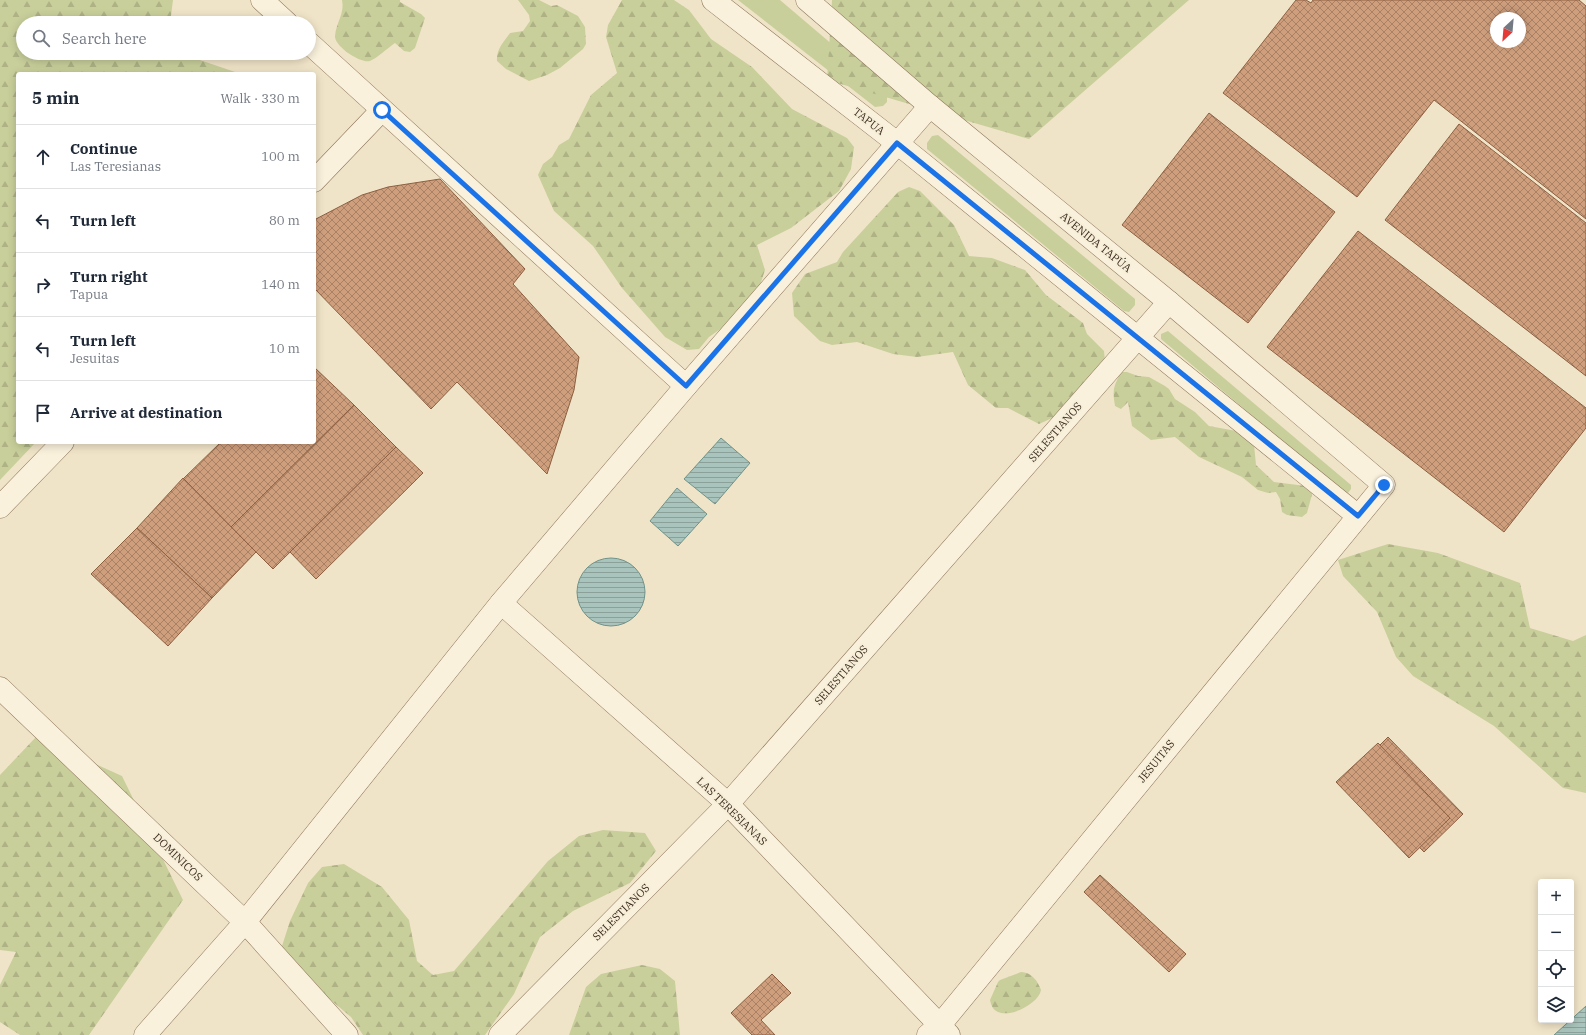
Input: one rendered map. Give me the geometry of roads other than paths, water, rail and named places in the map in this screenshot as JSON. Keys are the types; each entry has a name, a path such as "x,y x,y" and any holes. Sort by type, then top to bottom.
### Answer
{"street":[{"path":"262,0 279,16"},
{"name":"TAPUA","path":"713,0 897,143 1358,516"},
{"name":"AVENIDA TAPÚA","path":"807,0 930,106 1169,302 1384,485"},
{"path":"316,49 686,386"},
{"path":"145,1035 245,922 501,603 686,386 930,106"},
{"path":"316,179 382,110"},
{"name":"SELESTIANOS","path":"500,1035 728,804 1169,302"},
{"path":"0,507 61,444"},
{"name":"JESUITAS","path":"939,1032 1384,485"},
{"name":"LAS TERESIANAS","path":"501,603 728,804 939,1032"},
{"name":"DOMINICOS","path":"0,688 245,922 347,1035"}],"water":[{"path":"721,438 750,463 715,504 684,479"},
{"path":"677,488 707,514 678,546 650,521"},
{"path":"611,558 624,561 635,568 642,579 645,592 642,605 635,616 624,623 611,626 598,623 587,616 580,605 577,592 580,579 587,568 598,561"},
{"path":"1586,1006 1586,1035 1554,1035 1567,1023 1574,1023 1574,1017"}]}
